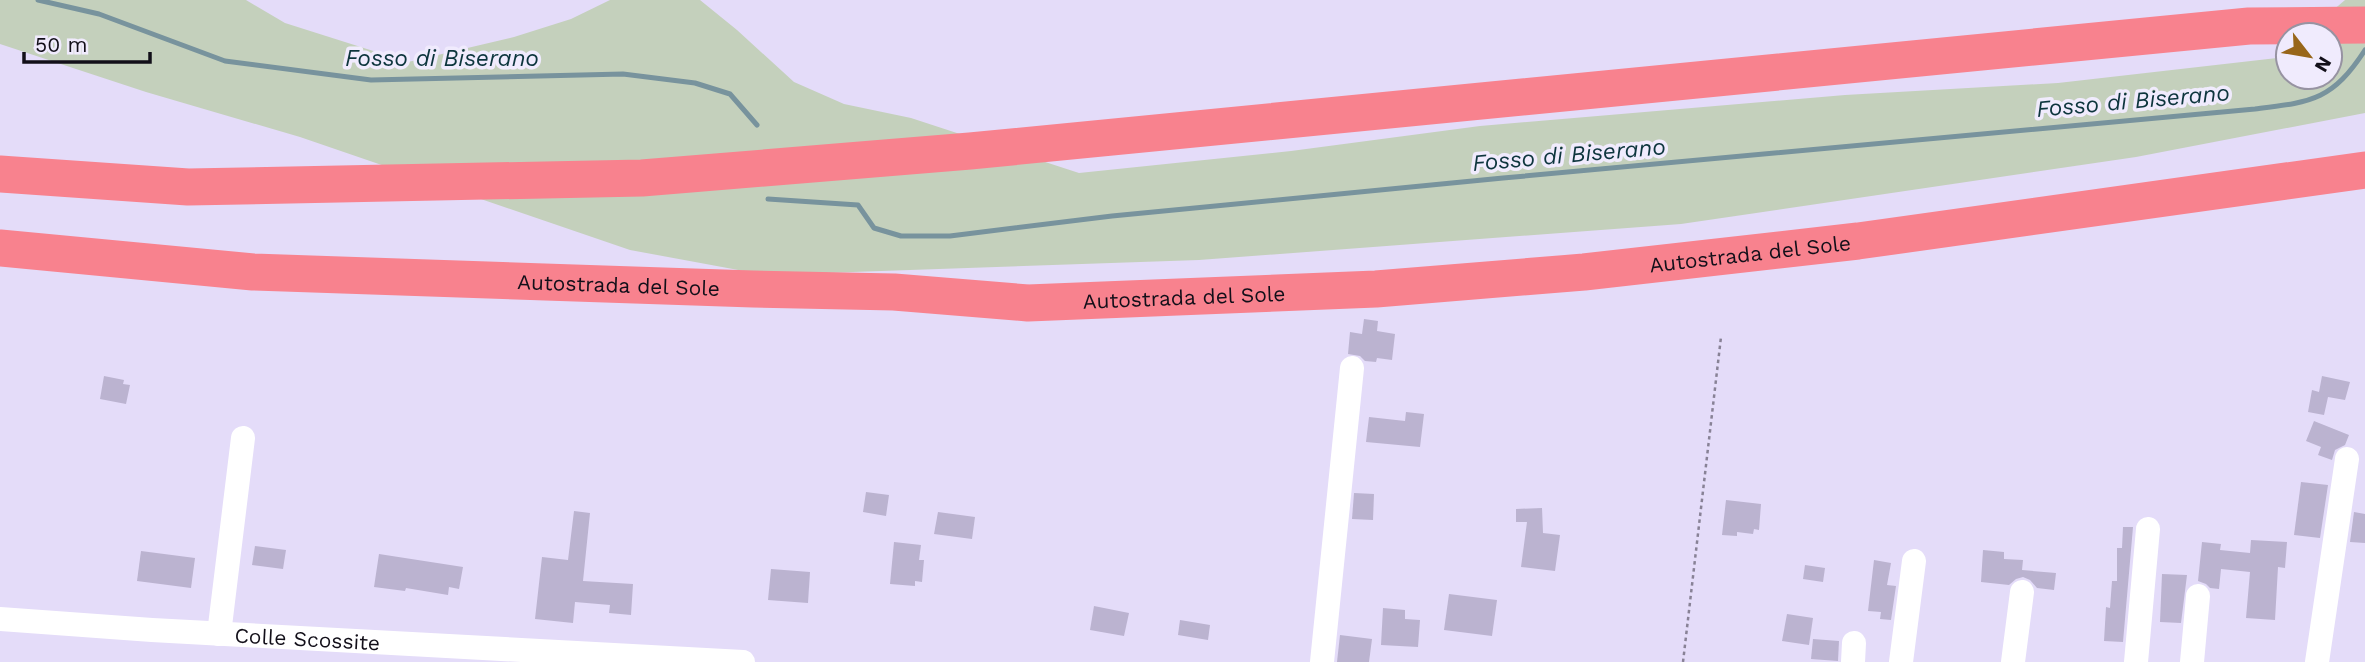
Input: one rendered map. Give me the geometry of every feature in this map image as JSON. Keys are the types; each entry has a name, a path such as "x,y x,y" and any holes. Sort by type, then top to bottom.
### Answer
{"highway":[{"path":"0,174 188,187 642,178 970,151 2249,26 2352,25"},
{"name":"Autostrada del Sole","path":"0,248 253,272 894,292 1028,303 1377,289 1584,272 1858,241 2365,170"}],"street":[{"path":"1322,662 1352,368"},
{"path":"219,634 243,438"},
{"path":"2318,662 2347,459"},
{"path":"2136,662 2148,529"},
{"path":"1901,662 1914,561"},
{"path":"2013,662 2022,592"},
{"path":"2193,662 2198,596"},
{"name":"Colle Scossite","path":"0,619 219,634 743,662"}],"path":[{"path":"1683,662 1721,337"}],"green space":[{"path":"0,0 246,0 285,23 408,62 514,37 571,19 610,0 700,0 794,82 844,104 911,118 1079,173 1291,151 1480,126 1845,95 2058,83 2274,58 2274,91 2344,91 2344,21 2320,21 2345,0 2365,0 2365,113 2136,157 1681,224 1199,260 766,275 630,250 300,137 146,92 0,44"}],"building":[{"path":"1364,319 1378,321 1377,331 1395,334 1392,360 1377,358 1376,362 1365,361 1360,356 1348,354 1350,332 1362,334"},
{"path":"104,376 124,380 123,384 130,385 126,404 100,399"},
{"path":"2322,376 2350,382 2345,400 2328,397 2324,415 2308,412 2312,390 2319,392"},
{"path":"1406,412 1424,414 1420,447 1366,442 1369,417 1405,421"},
{"path":"2314,421 2349,435 2345,445 2335,450 2332,460 2318,455 2321,447 2306,441"},
{"path":"2301,482 2328,485 2320,538 2294,535"},
{"path":"866,492 889,495 886,516 863,512"},
{"path":"1354,493 1374,494 1373,520 1352,519"},
{"path":"1726,500 1761,504 1759,530 1754,529 1753,534 1737,532 1737,536 1722,535"},
{"path":"1542,508 1543,533 1560,535 1555,571 1521,567 1527,522 1516,522 1516,509"},
{"path":"574,511 590,513 583,581 633,584 631,615 609,613 610,605 575,602 573,623 535,619 542,557 568,560"},
{"path":"938,512 975,517 972,539 934,534"},
{"path":"2354,512 2365,514 2365,543 2350,542"},
{"path":"2123,527 2133,527 2123,642 2104,641 2106,607 2110,608 2112,581 2117,581 2117,548 2122,548"},
{"path":"2251,540 2287,542 2285,568 2278,567 2275,620 2246,618 2250,572 2221,569 2219,589 2210,588 2198,581 2202,542 2221,544 2220,550 2250,553"},
{"path":"894,542 921,545 919,560 924,560 922,582 915,581 915,586 890,584"},
{"path":"255,546 286,550 283,569 252,565"},
{"path":"1983,550 2004,552 2004,559 2023,560 2022,570 2056,573 2054,590 2037,588 2023,577 2009,585 1981,582"},
{"path":"141,551 195,558 191,588 137,581"},
{"path":"379,554 463,567 459,589 449,587 448,595 406,588 405,591 374,587"},
{"path":"1874,560 1891,563 1887,585 1896,586 1891,620 1880,619 1881,612 1868,611"},
{"path":"1805,565 1825,568 1823,582 1803,579"},
{"path":"771,569 810,572 808,603 768,600"},
{"path":"2162,574 2187,575 2181,623 2160,622"},
{"path":"1449,594 1497,600 1492,636 1444,630"},
{"path":"1094,606 1129,613 1124,636 1090,630"},
{"path":"1383,608 1405,610 1405,619 1420,620 1418,647 1381,645"},
{"path":"1787,614 1813,618 1809,645 1782,641"},
{"path":"1180,620 1210,625 1208,640 1178,635"},
{"path":"1340,635 1372,639 1369,662 1337,662"},
{"path":"1813,639 1839,641 1838,661 1811,659"}],"waterway":[{"name":"Fosso di Biserano","path":"38,0 99,14 225,61 371,80 623,74 695,83 730,94 757,125"},
{"name":"Fosso di Biserano","path":"768,199 858,205 874,228 901,236 950,236 1112,216 2274,107 2319,96 2342,80 2365,50"}]}
